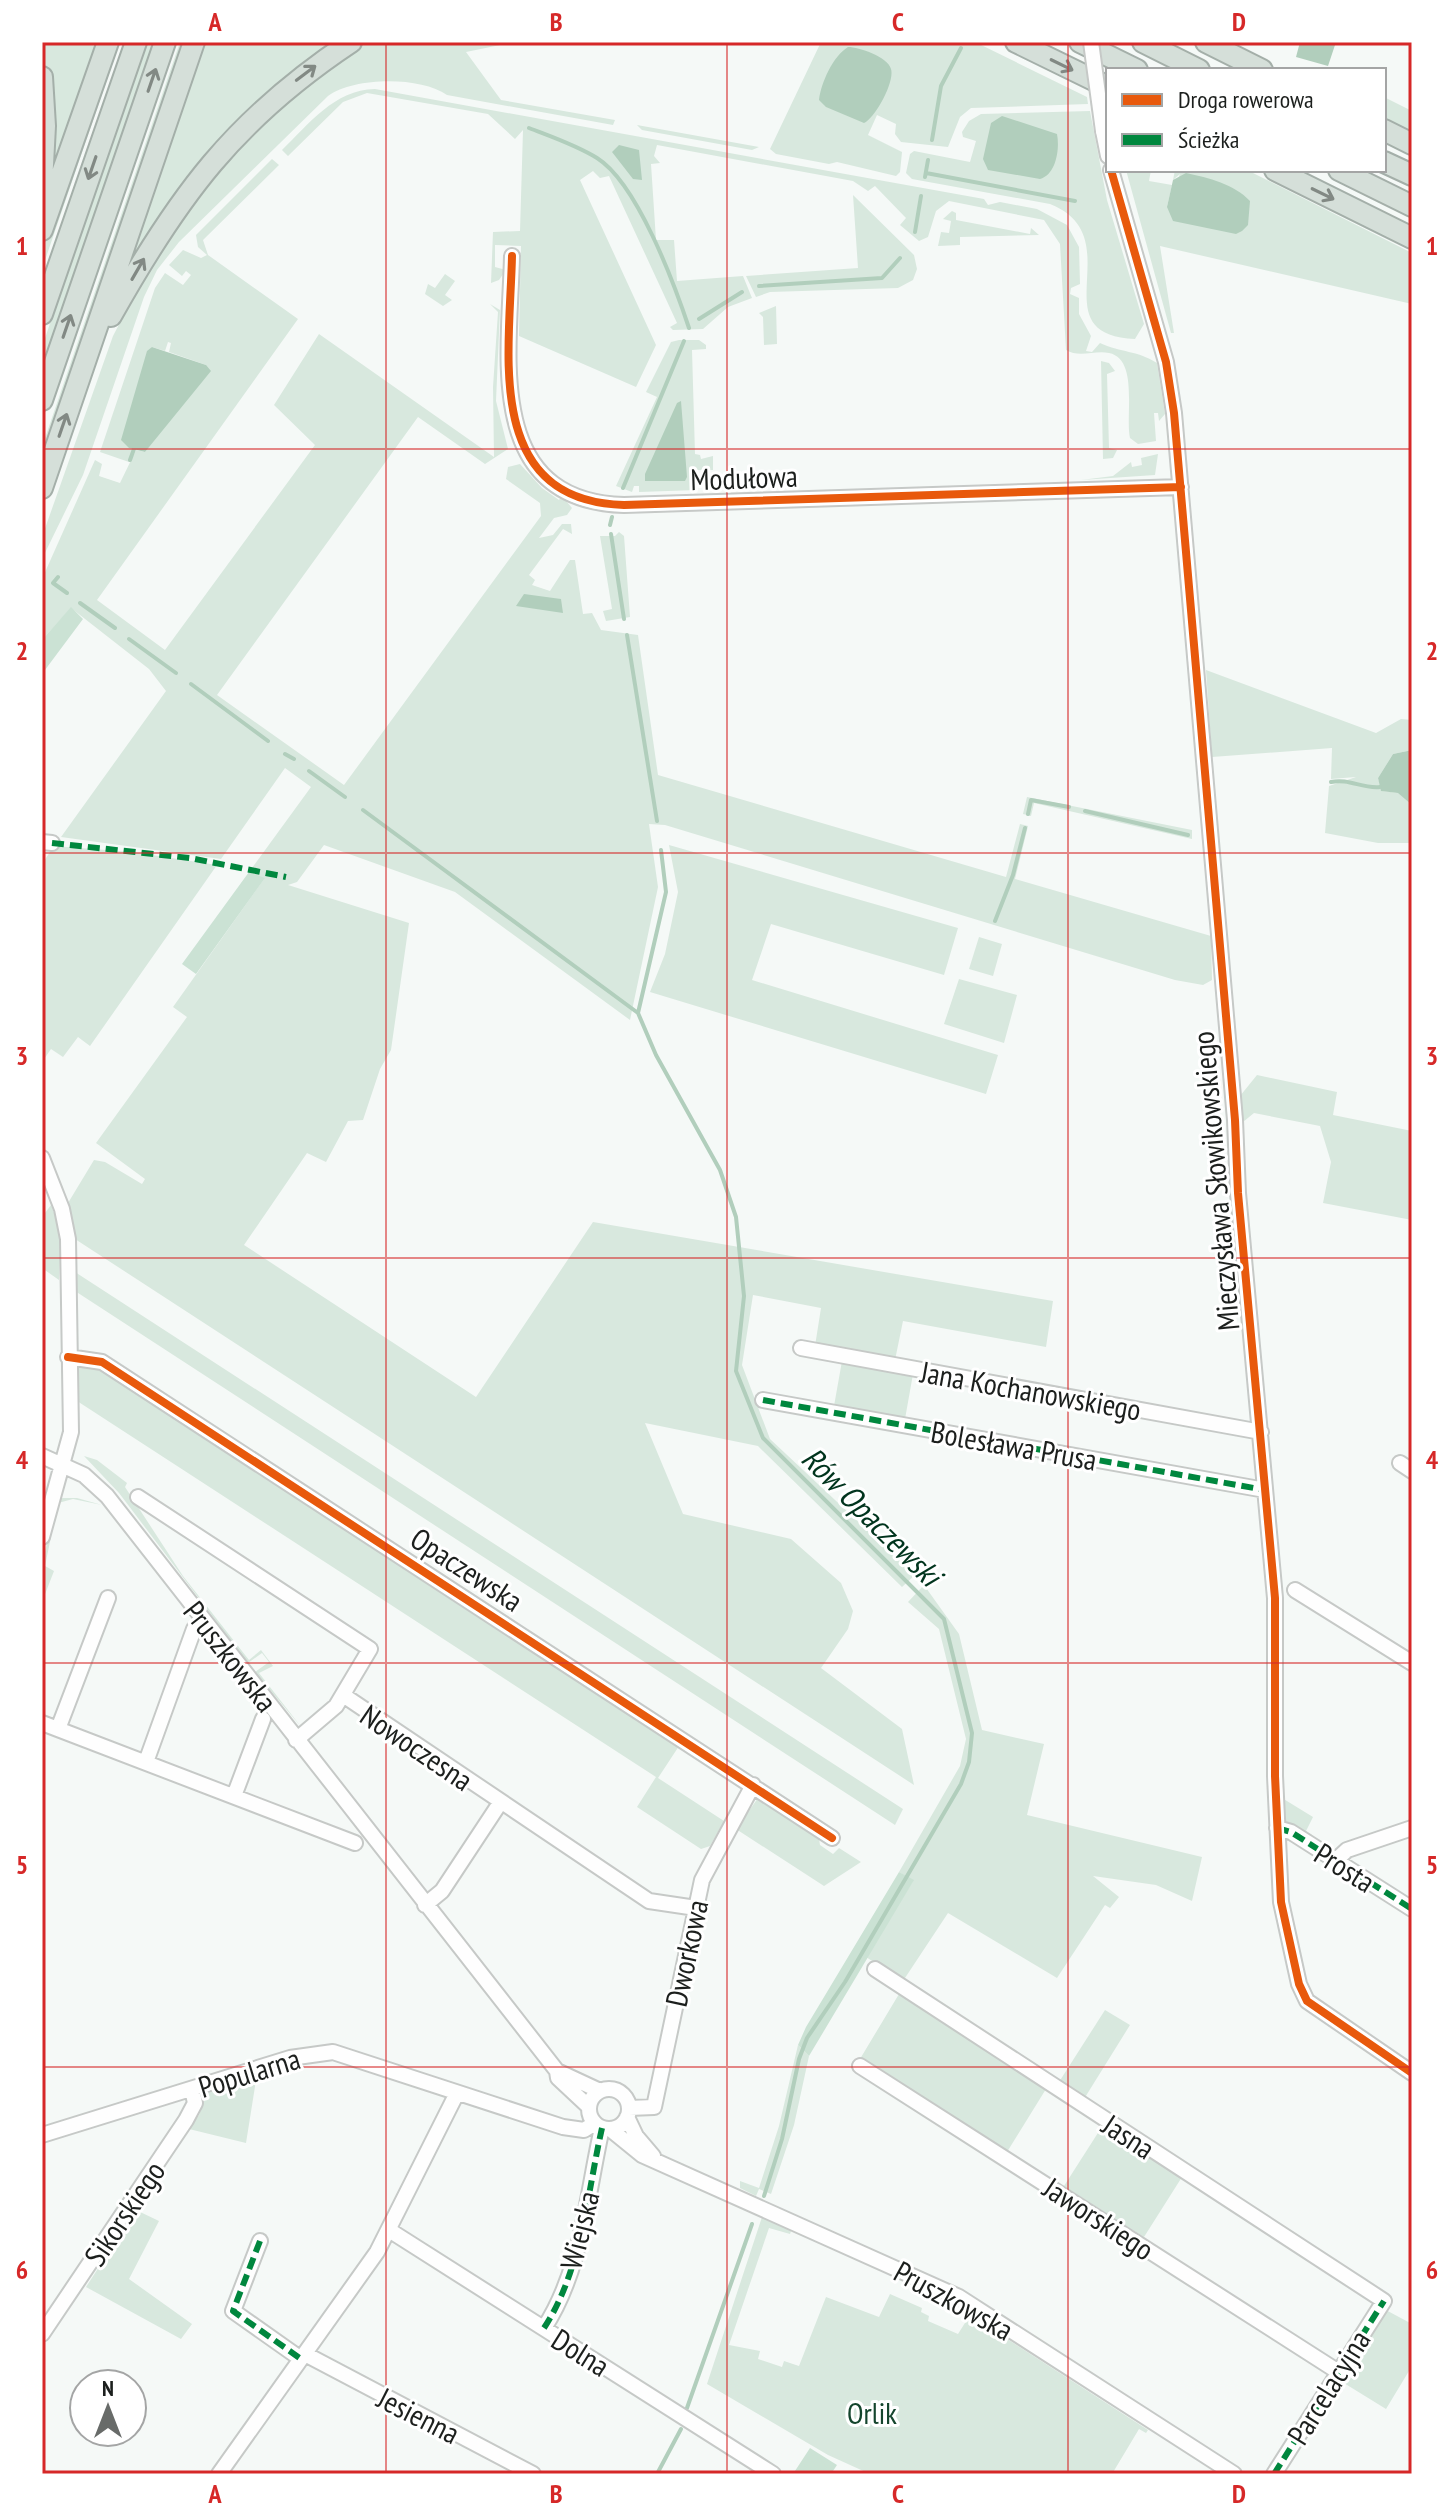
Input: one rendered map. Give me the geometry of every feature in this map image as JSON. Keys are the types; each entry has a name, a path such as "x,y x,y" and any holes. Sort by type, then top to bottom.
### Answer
{"highway":[{"path":"42,230 108,42"},
{"path":"42,314 136,42"},
{"path":"42,400 165,42"},
{"path":"42,488 194,42"},
{"path":"85,361 157,237 201,174 269,102 351,42"},
{"path":"1016,42 1106,86"},
{"path":"1080,42 1133,68"},
{"path":"1143,42 1195,68"},
{"path":"1206,42 1258,68"},
{"path":"42,77 45,126 42,184"},
{"path":"1386,131 1412,144"},
{"path":"1386,163 1412,175"},
{"path":"1279,172 1412,238"},
{"path":"1343,172 1412,206"}],"street":[{"path":"1091,42 1106,146"},
{"name":"Mieczysława Słowikowskiego","path":"1112,172 1167,368 1181,487 1238,1193 1275,1598 1277,1828 1281,1902 1305,1998 1318,2012 1412,2073"},
{"name":"Modułowa","path":"512,256 508,394 516,431 526,451 550,479 589,499 624,505 1181,487"},
{"path":"42,1158 57,1195 68,1244 71,1432 42,1537"},
{"name":"Jana Kochanowskiego","path":"801,1348 1261,1432"},
{"name":"Opaczewska","path":"68,1357 102,1362 832,1838"},
{"name":"Bolesława Prusa","path":"763,1400 1265,1490"},
{"name":"Pruszkowska","path":"42,1456 84,1475 107,1496 557,2071 600,2091"},
{"name":"Nowoczesna","path":"138,1497 368,1646 369,1656 343,1695 649,1901 696,1908"},
{"path":"1295,1590 1412,1663"},
{"path":"58,1729 108,1598"},
{"path":"146,1762 194,1629"},
{"path":"296,1740 333,1710 343,1695"},
{"path":"234,1796 263,1719"},
{"path":"42,1723 355,1843"},
{"name":"Dworkowa","path":"628,2112 655,2105 705,1872 753,1785"},
{"path":"425,1905 442,1891 500,1803"},
{"name":"Prosta","path":"1277,1828 1291,1832 1412,1909"},
{"path":"1335,1861 1347,1850 1412,1828"},
{"name":"Jasna","path":"875,1969 1384,2301"},
{"name":"Popularna","path":"42,2135 290,2058 333,2052 570,2128 584,2130 602,2127"},
{"name":"Jaworskiego","path":"860,2066 1337,2371"},
{"name":"Pruszkowska","path":"557,2071 558,2078 589,2107"},
{"name":"Sikorskiego","path":"42,2334 186,2120 195,2103 192,2089"},
{"path":"600,2091 619,2092 628,2112 620,2125 602,2127 589,2107 600,2091"},
{"path":"219,2474 389,2230 457,2093"},
{"name":"Pruszkowska","path":"628,2112 636,2136 655,2159"},
{"name":"Pruszkowska","path":"602,2127 642,2155 959,2297 1234,2474"},
{"name":"Wiejska","path":"544,2328 567,2280 579,2240 602,2127"},
{"name":"Dolna","path":"389,2230 773,2474"},
{"name":"Jesienna","path":"260,2241 233,2311 303,2356 533,2474"},
{"name":"Parcelacyjna","path":"1274,2474 1384,2301"}],"green space":[{"path":"42,42 100,42 49,195 48,86"},
{"path":"113,42 120,42 42,269 42,250"},
{"path":"146,42 153,42 42,369 42,347"},
{"path":"180,42 187,42 42,467 42,447"},
{"path":"205,42 344,42 308,65 128,268"},
{"path":"366,42 515,42 466,52 501,100 615,120 613,125 447,95 421,84 404,82 370,82 328,96 179,242 157,270 144,297 83,475 42,559 42,537 113,336 169,228 246,134"},
{"path":"821,42 975,42 1087,97 1088,104 971,108 960,117 948,147 901,142 895,134 896,124 877,115 868,135 902,152 900,172 896,176 837,162 829,164 776,154 770,149"},
{"path":"375,89 984,199 988,205 1000,202 1037,209 1067,225 1079,247 1080,284 1071,288 1070,294 1079,298 1079,314 1091,336 1086,351 1092,352 1100,343 1157,363 1165,414 1159,421 1158,413 1154,413 1156,441 1138,444 1130,438 1128,377 1118,357 1109,353 1076,353 1066,350 1060,244 1044,220 949,201 936,211 928,237 919,241 900,225 906,218 875,186 868,191 853,181 657,145 654,156 660,163 651,164 656,240 674,240 677,281 743,276 752,298 728,307 703,329 673,330 670,327 677,323 609,176 600,178 593,171 580,180 656,345 636,387 519,336 521,246 495,245 495,267 506,270 499,280 491,283 493,232 520,231 523,130 515,139 488,114 367,93 343,102 288,156 282,150 335,102 347,95"},
{"path":"1386,98 1412,111 1412,132 1386,119"},
{"path":"1090,111 1107,200 1144,324 1135,339 1107,333 1092,321 1087,303 1085,238 1073,219 1050,204 912,179 906,173 910,154 914,151 970,162 976,141 963,137 962,132 969,121 981,114"},
{"path":"637,125 759,147 752,150 642,130"},
{"path":"272,159 279,165 203,240 208,255 298,319 97,600 165,650 315,445 274,405 319,334 494,457 493,387 498,312 490,304 500,310 496,401 508,449 485,464 418,417 217,695 344,785 541,516 540,503 506,479 508,467 520,464 542,488 559,500 562,496 572,508 567,515 554,518 539,538 553,535 562,524 571,524 572,534 563,529 529,575 535,580 532,585 550,591 570,560 575,560 583,614 592,613 601,630 638,635 658,775 1006,877 1020,824 1028,826 1015,879 1211,936 1212,980 1203,985 1175,980 665,825 649,824 658,887 630,1020 455,892 324,845 297,882 288,885 409,923 391,1050 380,1069 363,1120 348,1121 326,1162 307,1153 244,1245 476,1397 593,1222 1053,1301 1046,1347 903,1321 895,1360 815,1346 821,1308 753,1295 742,1365 770,1439 915,1575 902,1587 758,1446 645,1423 683,1514 791,1539 841,1583 853,1611 848,1629 821,1668 902,1729 914,1785 75,1239 68,1203 94,1160 105,1162 142,1184 145,1179 96,1143 187,1017 173,1007 264,879 249,872 311,787 285,768 221,859 61,837 166,691 149,669 71,608 42,640 42,579 95,460 102,464 99,476 120,483 136,450 145,452 206,365 169,352 171,343 168,342 165,351 152,347 129,448 133,449 129,462 100,452 155,288 165,273 183,285 191,275 186,271 182,276 169,265 183,250 201,258 207,255 198,247 196,235"},
{"path":"1127,172 1151,172 1149,181 1172,185 1167,207 1180,174 1173,180 1175,172 1251,172 1412,253 1412,304 1160,246 1174,333 1171,333"},
{"path":"853,195 914,255 917,269 913,280 898,288 770,292 756,297 746,276 858,268"},
{"path":"952,211 956,213 956,220 1030,234 1031,228 1039,235 960,237 960,245 938,246 941,232 949,233 951,221 943,219"},
{"path":"445,274 455,281 445,295 452,300 443,306 425,294 428,284 435,288"},
{"path":"776,306 777,344 764,345 763,317 759,313"},
{"path":"699,340 706,345 706,349 692,350 695,454 700,455 701,459 713,456 713,470 697,470 697,490 639,492 639,486 634,486 632,492 616,486 657,397 646,392 671,342"},
{"path":"1101,361 1109,363 1115,371 1107,374 1109,448 1117,450 1113,458 1103,459"},
{"path":"1158,454 1155,475 1081,480 1113,476 1131,462 1132,467 1142,465 1141,458"},
{"path":"619,532 624,536 630,617 606,621 603,611 612,609 600,536 615,536"},
{"path":"1206,670 1376,733 1401,719 1412,720 1412,750 1393,754 1378,778 1382,791 1399,793 1412,805 1412,843 1378,843 1325,833 1329,786 1356,777 1331,779 1332,748 1212,757"},
{"path":"1027,797 1192,830 1192,839 1034,803 1031,816 1023,814"},
{"path":"669,845 958,928 944,975 771,924 752,980 998,1055 986,1094 650,992 665,954 678,892"},
{"path":"54,846 132,852 217,865 90,1046 78,1037 63,1057 51,1049 42,1062 42,864"},
{"path":"979,937 1002,944 993,976 969,969"},
{"path":"959,979 1017,995 1004,1043 944,1024"},
{"path":"1257,1075 1337,1092 1333,1115 1412,1131 1412,1220 1323,1203 1331,1162 1320,1126 1254,1113 1243,1122 1240,1096"},
{"path":"51,1205 61,1231 59,1280 42,1268 42,1217"},
{"path":"75,1272 903,1809 895,1825 75,1291"},
{"path":"842,1361 913,1374 905,1419 834,1406"},
{"path":"89,1363 681,1743 658,1778 724,1821 710,1846 701,1849 637,1807 656,1777 74,1399 76,1366"},
{"path":"84,1456 97,1460 127,1483 125,1487 183,1576 249,1660 261,1650 273,1666 259,1673 302,1728 255,1672 269,1662 262,1653 248,1663 119,1493"},
{"path":"57,1498 77,1498 102,1505 73,1499 58,1503 45,1566 54,1571 42,1602 42,1565"},
{"path":"924,1585 959,1634 982,1730 1044,1744 1027,1815 1202,1857 1192,1901 1156,1885 1093,1876 1119,1897 1110,1908 1105,1905 1057,1978 948,1913 903,1981 866,1957 913,1881 899,1872 960,1766 966,1739 939,1629 908,1602"},
{"path":"758,1798 818,1833 820,1845 833,1854 839,1848 861,1862 824,1886 736,1829"},
{"path":"1282,1798 1313,1817 1306,1831 1312,1835 1309,1840 1285,1821"},
{"path":"899,1994 1046,2089 1007,2152 860,2059"},
{"path":"1105,2010 1130,2025 1084,2099 1059,2082"},
{"path":"798,2045 809,2056 794,2125 771,2194 759,2189 756,2196 740,2188 740,2181 759,2188 779,2126"},
{"path":"257,2074 246,2143 189,2129 199,2115 208,2090"},
{"path":"1103,2125 1182,2177 1144,2237 1064,2186"},
{"path":"136,2210 159,2221 129,2279 192,2324 181,2339 86,2287"},
{"name":"Orlik","path":"762,2217 791,2231 790,2234 769,2228 729,2345 760,2351 758,2359 782,2367 784,2361 799,2366 826,2297 879,2317 890,2294 922,2308 921,2312 929,2316 928,2321 958,2334 970,2315 1148,2430 1146,2433 1139,2429 1112,2474 870,2474 828,2455 707,2384"},
{"path":"1384,2309 1412,2324 1412,2366 1386,2409 1339,2380"}],"shaded area":[{"path":"1300,42 1336,42 1328,66 1296,57"},
{"path":"848,47 879,57 891,69 883,99 864,123 826,107 819,100 829,70"},
{"path":"1002,116 1057,134 1056,161 1045,177 1040,179 988,170 983,159 991,123"},
{"path":"619,145 639,150 642,180 633,179 612,152"},
{"path":"1186,173 1221,182 1244,195 1250,201 1248,225 1236,234 1173,221 1167,207 1173,180"},
{"path":"152,347 206,365 211,371 145,452 129,448 121,440 147,351"},
{"path":"681,401 687,477 685,481 645,481 645,474 677,403"},
{"path":"524,594 561,599 563,613 516,606"},
{"path":"71,607 83,619 42,674 42,640"},
{"path":"1412,750 1412,805 1398,793 1381,791 1378,778 1393,754"},
{"path":"249,872 265,878 196,974 182,964"},
{"path":"899,1872 914,1880 809,2056 798,2045 806,2027"},
{"path":"810,2448 837,2465 831,2474 793,2474"}],"waterway":[{"name":"Rów Opaczewski","path":"932,140 941,86 961,48"},
{"path":"529,128 581,149 612,171 640,211 689,328"},
{"name":"Rów Opaczewski","path":"925,177 928,160"},
{"path":"926,173 1075,201"},
{"name":"Rów Opaczewski","path":"915,232 921,196"},
{"name":"Rów Opaczewski","path":"759,286 882,278 900,258"},
{"name":"Rów Opaczewski","path":"699,319 742,292"},
{"name":"Rów Opaczewski","path":"623,488 684,341"},
{"path":"130,460 134,449"},
{"name":"Rów Opaczewski","path":"610,525 612,517"},
{"name":"Rów Opaczewski","path":"611,534 624,619"},
{"path":"58,577 53,583 67,593"},
{"path":"80,603 115,628"},
{"name":"Rów Opaczewski","path":"627,635 657,821"},
{"path":"129,639 176,673"},
{"path":"191,684 268,741"},
{"path":"285,754 294,759"},
{"path":"309,771 345,797"},
{"path":"1331,782 1380,787"},
{"path":"1028,814 1031,800 1069,807"},
{"path":"363,810 638,1013"},
{"path":"1085,811 1188,835"},
{"path":"995,921 1013,875 1025,828"},
{"name":"Rów Opaczewski","path":"661,850 666,892 638,1013 656,1055 720,1170 736,1217 744,1296 736,1371 763,1438 944,1619 972,1733 969,1762 961,1784 845,1982 807,2038 799,2059 782,2139 764,2196"},
{"name":"Rów Opaczewski","path":"687,2408 752,2224"},
{"name":"Rów Opaczewski","path":"657,2474 681,2429"}],"marked path":[{"path":"52,843 190,858 286,877"},
{"path":"763,1400 1265,1490"},
{"path":"1277,1828 1291,1832 1412,1909"},
{"path":"544,2328 557,2305 575,2257 602,2128"},
{"path":"260,2241 233,2311 301,2359"},
{"path":"1274,2474 1384,2301"}],"cycle path":[{"path":"1112,172 1166,362 1174,413 1235,1120 1238,1193 1275,1598 1275,1776 1281,1902 1299,1984 1307,2001 1412,2073"},
{"path":"512,256 509,376 514,415 526,450 546,478 578,497 624,505 1181,487"},
{"path":"68,1357 102,1362 832,1838"}]}
